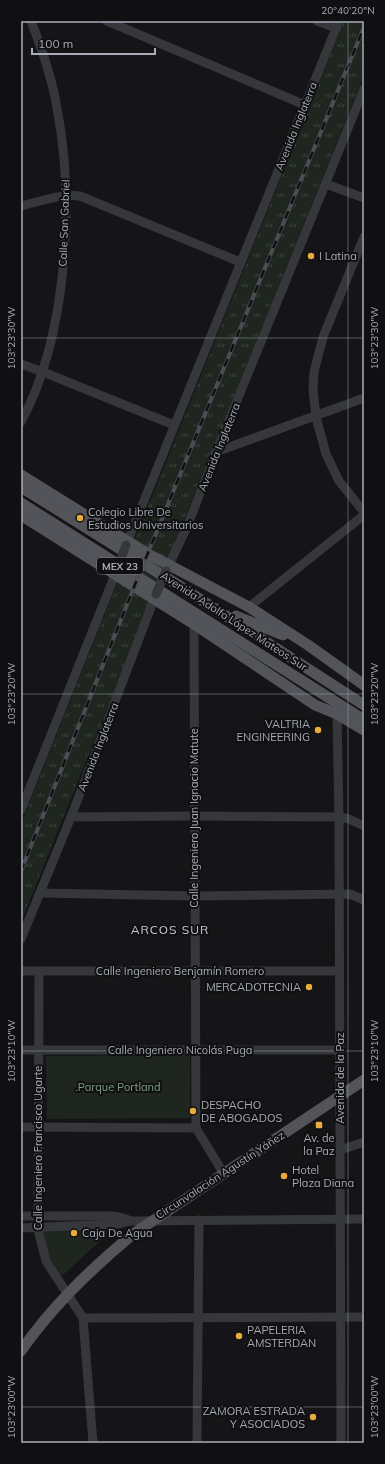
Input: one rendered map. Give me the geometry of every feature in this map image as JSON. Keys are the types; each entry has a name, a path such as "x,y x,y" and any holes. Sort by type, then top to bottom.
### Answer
{"main road":[{"name":"Avenida Adolfo López Mateos Sur","path":"21,475 167,568 249,607 364,685"},
{"name":"Avenida Adolfo López Mateos Sur","path":"21,487 211,606 364,705"},
{"name":"Avenida Adolfo López Mateos Sur","path":"21,503 364,720"},
{"path":"21,515 155,597 315,705 337,714"},
{"path":"211,606 308,646"},
{"path":"219,629 250,654 318,699 337,714 364,730"},
{"name":"Circunvalación Agustín Yáñez","path":"21,1351 24,1340 67,1294 105,1257 133,1234 364,1080"}],"street":[{"name":"Calle San Gabriel","path":"21,422 36,391 43,372 54,328 61,286 65,242 65,168 57,108 42,49 31,21"},
{"path":"107,21 305,105"},
{"path":"317,21 337,25"},
{"name":"Avenida Inglaterra","path":"21,810 174,425 337,25"},
{"name":"Avenida Inglaterra","path":"21,939 71,817 155,597 187,527 216,452 364,89"},
{"path":"326,184 364,198"},
{"path":"21,206 65,196 80,196 240,262"},
{"path":"364,237 323,337 314,372 313,390 316,417 326,454 339,481 364,512"},
{"path":"21,364 174,425"},
{"path":"216,452 316,417 364,398"},
{"path":"249,607 364,515"},
{"name":"Calle Ingeniero Juan Ignacio Matute","path":"194,624 196,1128"},
{"name":"Avenida de la Paz","path":"337,714 339,817 341,1443"},
{"path":"71,817 339,817 349,819 364,826"},
{"path":"40,893 194,896 350,894 364,900"},
{"name":"Calle Ingeniero Benjamín Romero","path":"21,971 339,971"},
{"name":"Calle Ingeniero Francisco Ugarte","path":"39,971 37,1227 46,1261 83,1318"},
{"name":"Calle Ingeniero Nicolás Puga","path":"21,1050 340,1050"},
{"path":"21,1127 196,1128 224,1174"},
{"path":"340,1150 364,1142"},
{"path":"21,1216 115,1216 130,1221"},
{"path":"21,1228 119,1224 130,1221 152,1220 364,1219"},
{"path":"197,1443 199,1220"},
{"path":"93,1443 83,1318 364,1317"}],"green space":[{"path":"344,21 364,21 364,75 21,922 21,824"},
{"name":".Parque Portland","path":"190,1055 190,1118 47,1119 46,1056"},
{"path":"115,1227 62,1276 54,1266 48,1254 39,1229"}],"railway":[{"path":"21,871 136,582 364,27"}],"place":[{"name":"I Latina","path":"311,256"},
{"name":"Colegio Libre De Estudios Universitarios","path":"80,518"},
{"name":"VALTRIA ENGINEERING","path":"318,730"},
{"name":"MERCADOTECNIA","path":"309,987"},
{"name":"DESPACHO DE ABOGADOS","path":"193,1111"},
{"name":"Av. de la Paz","path":"319,1125"},
{"name":"Hotel Plaza Diana","path":"284,1176"},
{"name":"Caja De Agua","path":"74,1233"},
{"name":"PAPELERIA AMSTERDAN","path":"239,1336"},
{"name":"ZAMORA ESTRADA Y ASOCIADOS","path":"313,1417"}],"district":[{"name":"ARCOS SUR","path":"170,929"}]}
